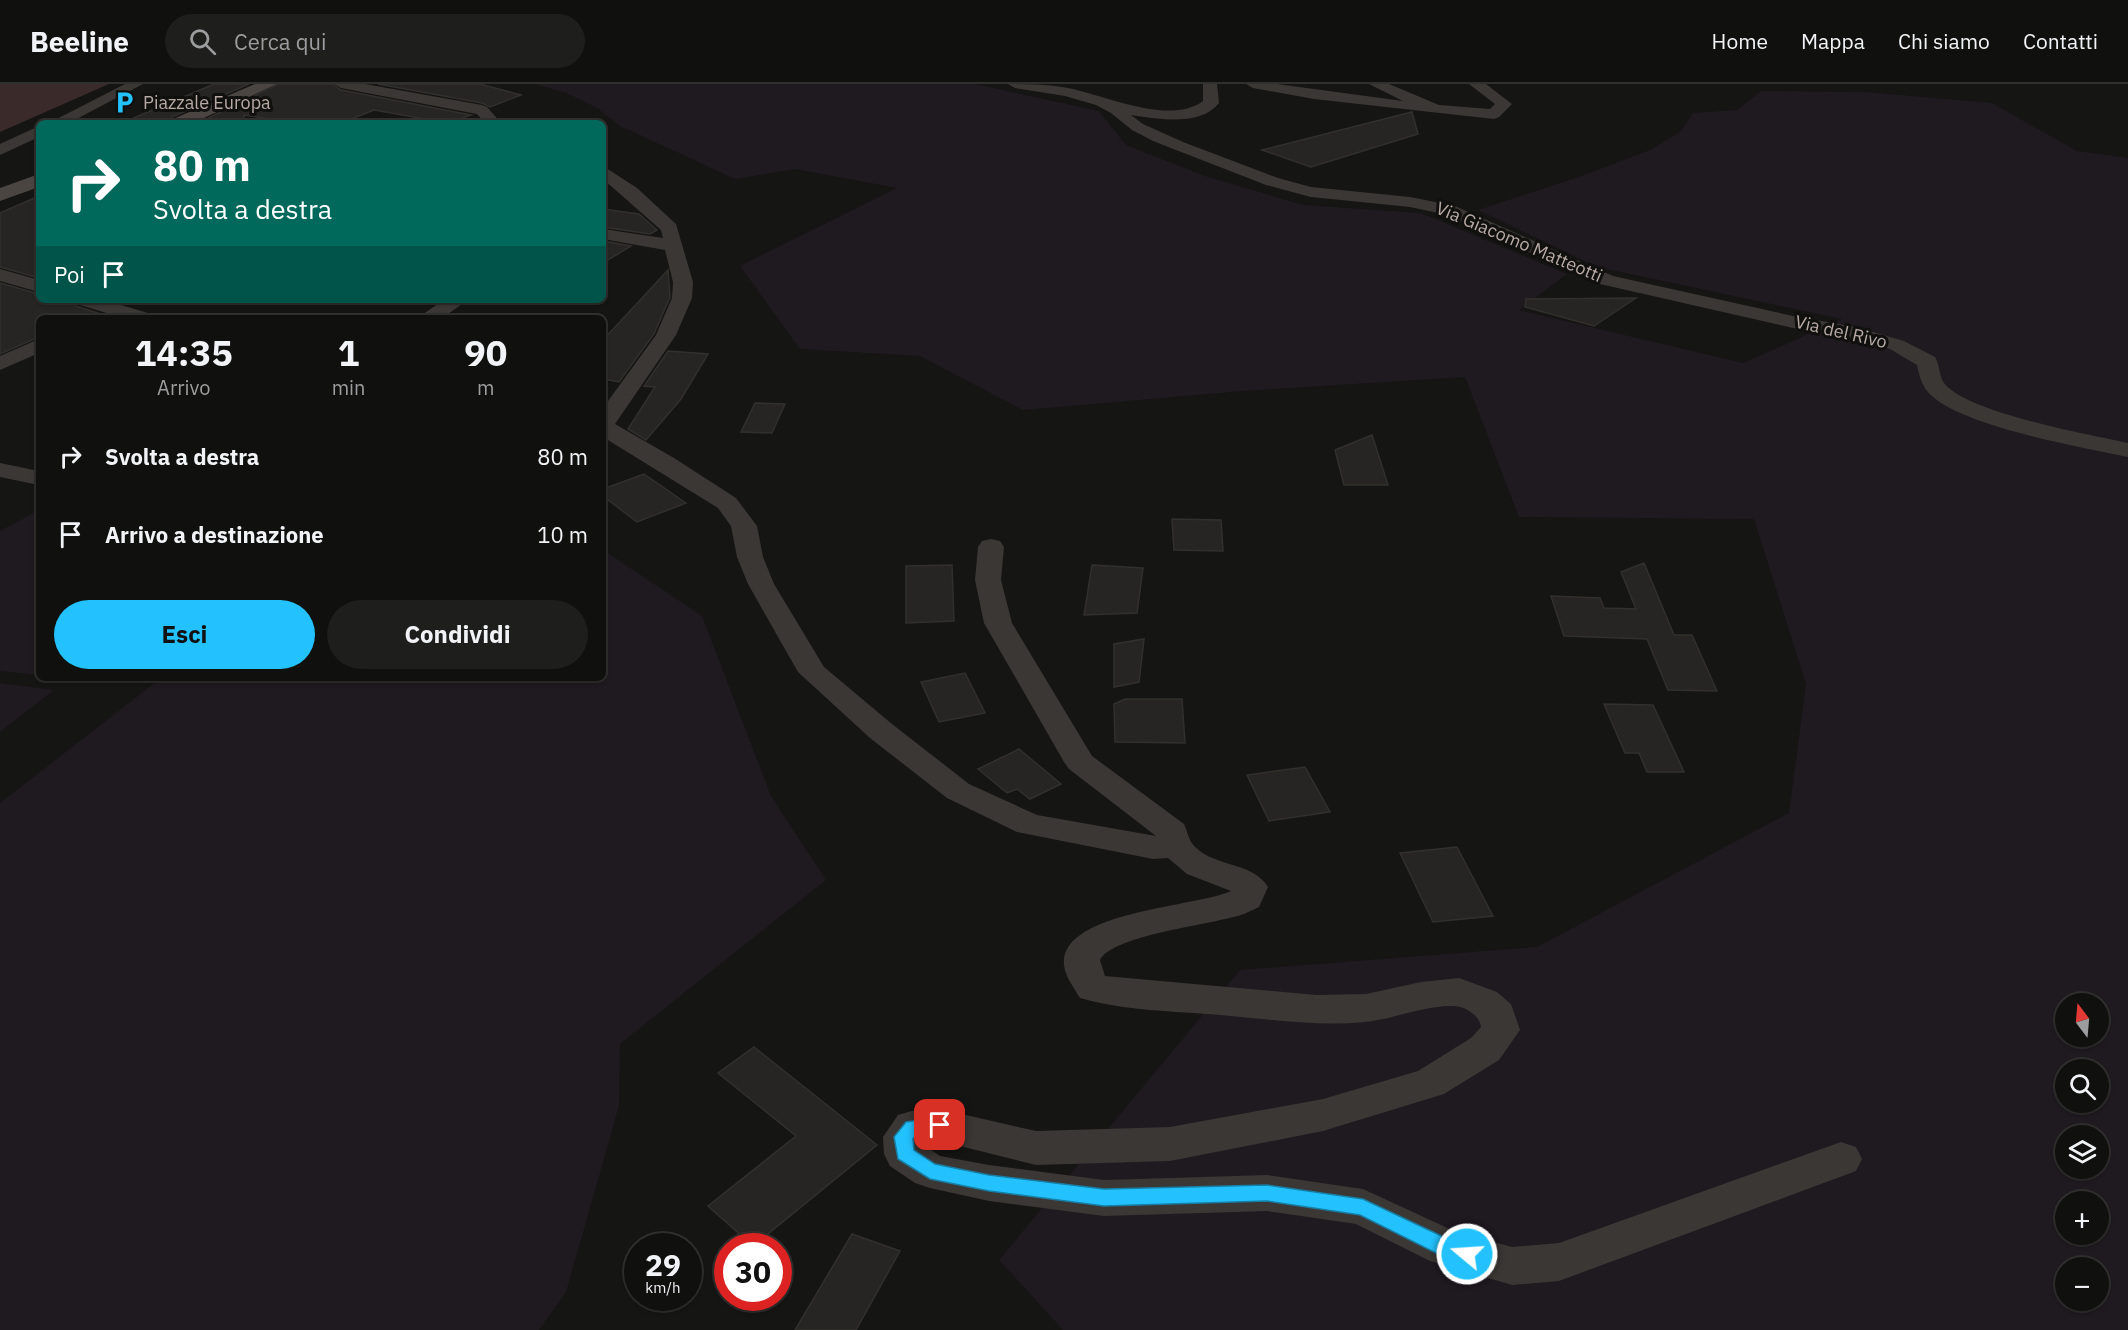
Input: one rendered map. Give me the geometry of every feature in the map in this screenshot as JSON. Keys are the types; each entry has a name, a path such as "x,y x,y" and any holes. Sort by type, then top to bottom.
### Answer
{"street":[{"path":"63,120 136,84"},
{"path":"187,120 269,84"},
{"path":"341,84 482,110 490,120"},
{"name":"Via Giacomo Matteotti","path":"1015,84 1036,86 1089,98 1114,107 1138,128 1292,187 1336,195 1432,204 1607,280 1701,301"},
{"path":"1114,107 1175,114 1203,109 1211,103 1210,84"},
{"path":"1252,84 1325,97 1494,114 1504,104 1476,84"},
{"path":"1376,84 1436,109"},
{"path":"0,150 36,132"},
{"path":"606,173 631,192 670,228 672,244 684,282 681,305 673,326 606,421"},
{"path":"0,195 36,181"},
{"path":"606,234 672,244"},
{"path":"0,274 36,285"},
{"name":"Via del Rivo","path":"1701,301 1849,331 1897,345 1927,362 1934,387 1953,401 2014,423 2128,450"},
{"path":"88,303 105,314 128,303"},
{"path":"432,315 453,303"},
{"path":"0,364 36,346"},
{"path":"606,427 727,503 744,526 750,557 761,584 813,672 881,731 958,791 1029,824 1153,848 1175,846"},
{"path":"0,470 36,477"},
{"path":"991,547 988,580 998,623 1080,762 1172,832 1175,846 1199,866 1251,887 1247,898 1227,907 1107,935 1087,949 1082,962 1085,978 1093,988 1120,993 1316,1008 1366,1008 1421,996 1459,992 1484,1002 1498,1014 1501,1030 1485,1049 1430,1083 1323,1115 1170,1144 1036,1148 940,1125 922,1126 912,1127 903,1137 905,1154 930,1171 989,1183 1104,1198 1267,1193 1363,1207 1445,1248 1512,1266 1559,1262 1841,1159"}],"shaded area":[{"path":"0,84 109,84 0,132"},
{"path":"535,84 975,84 1099,111 1126,145 1205,176 1303,205 1421,213 1567,274 1519,310 1743,363 1842,319 1597,267 1478,210 1579,177 1650,150 1680,132 1693,113 1737,110 1761,91 1866,92 1992,103 2077,151 2128,158 2128,1330 1063,1330 999,1260 1240,970 1537,947 1789,813 1806,684 1754,519 1519,517 1465,377 1243,391 1023,410 920,356 800,349 740,266 897,188 795,169 735,179 620,126 597,108 566,93"},
{"path":"36,512 36,675 0,671 0,531"},
{"path":"606,552 702,616 771,796 826,880 620,1044 619,1106 566,1292 539,1330 0,1330 0,803 157,681 606,681"},
{"path":"0,683 54,690 0,732"}],"building":[{"path":"214,84 249,84 172,117 170,120 129,120"},
{"path":"279,84 332,84 341,90 471,115 457,120 431,120 374,110 349,120 276,120 244,115 244,120 204,120"},
{"path":"378,84 480,84 521,95 490,107 482,103"},
{"path":"1412,112 1418,134 1311,167 1262,150"},
{"path":"36,197 36,277 0,267 0,213"},
{"path":"606,209 639,214 657,230 650,234 606,227"},
{"path":"606,242 631,246 606,261"},
{"path":"668,270 670,297 654,334 619,382 606,380 606,337"},
{"path":"0,283 36,293 36,303 74,303 76,306 98,313 93,315 36,315 36,338 0,354"},
{"path":"1636,298 1594,326 1525,307 1526,299"},
{"path":"668,351 708,354 681,399 646,440 628,429 655,387 644,386"},
{"path":"755,403 785,404 772,433 741,432"},
{"path":"1372,435 1388,485 1344,485 1335,450"},
{"path":"644,474 686,503 637,522 606,498 606,488"},
{"path":"1172,519 1221,520 1223,551 1174,550"},
{"path":"1644,563 1674,635 1692,635 1717,691 1668,690 1647,639 1564,636 1551,596 1600,598 1604,608 1636,609 1621,572"},
{"path":"952,565 954,621 906,623 906,566"},
{"path":"1092,565 1143,568 1137,613 1084,615"},
{"path":"1144,639 1139,682 1114,687 1114,644"},
{"path":"965,673 985,713 939,722 921,682"},
{"path":"1125,699 1182,699 1185,743 1115,742 1114,704"},
{"path":"1604,704 1653,705 1684,772 1647,772 1639,753 1625,753"},
{"path":"1019,749 1061,784 1030,799 1017,789 1007,793 978,769"},
{"path":"1305,767 1330,812 1269,821 1247,775"},
{"path":"1457,847 1493,916 1433,922 1400,853"},
{"path":"754,1047 877,1145 769,1233 738,1233 708,1206 796,1136 718,1073"},
{"path":"852,1234 900,1251 856,1330 795,1330"}],"place":[{"name":"Piazzale Europa","path":"125,103"}],"route":[{"path":"940,1125 912,1127 903,1137 905,1154 930,1171 989,1183 1104,1198 1267,1193 1363,1207 1445,1248 1467,1254"}]}
